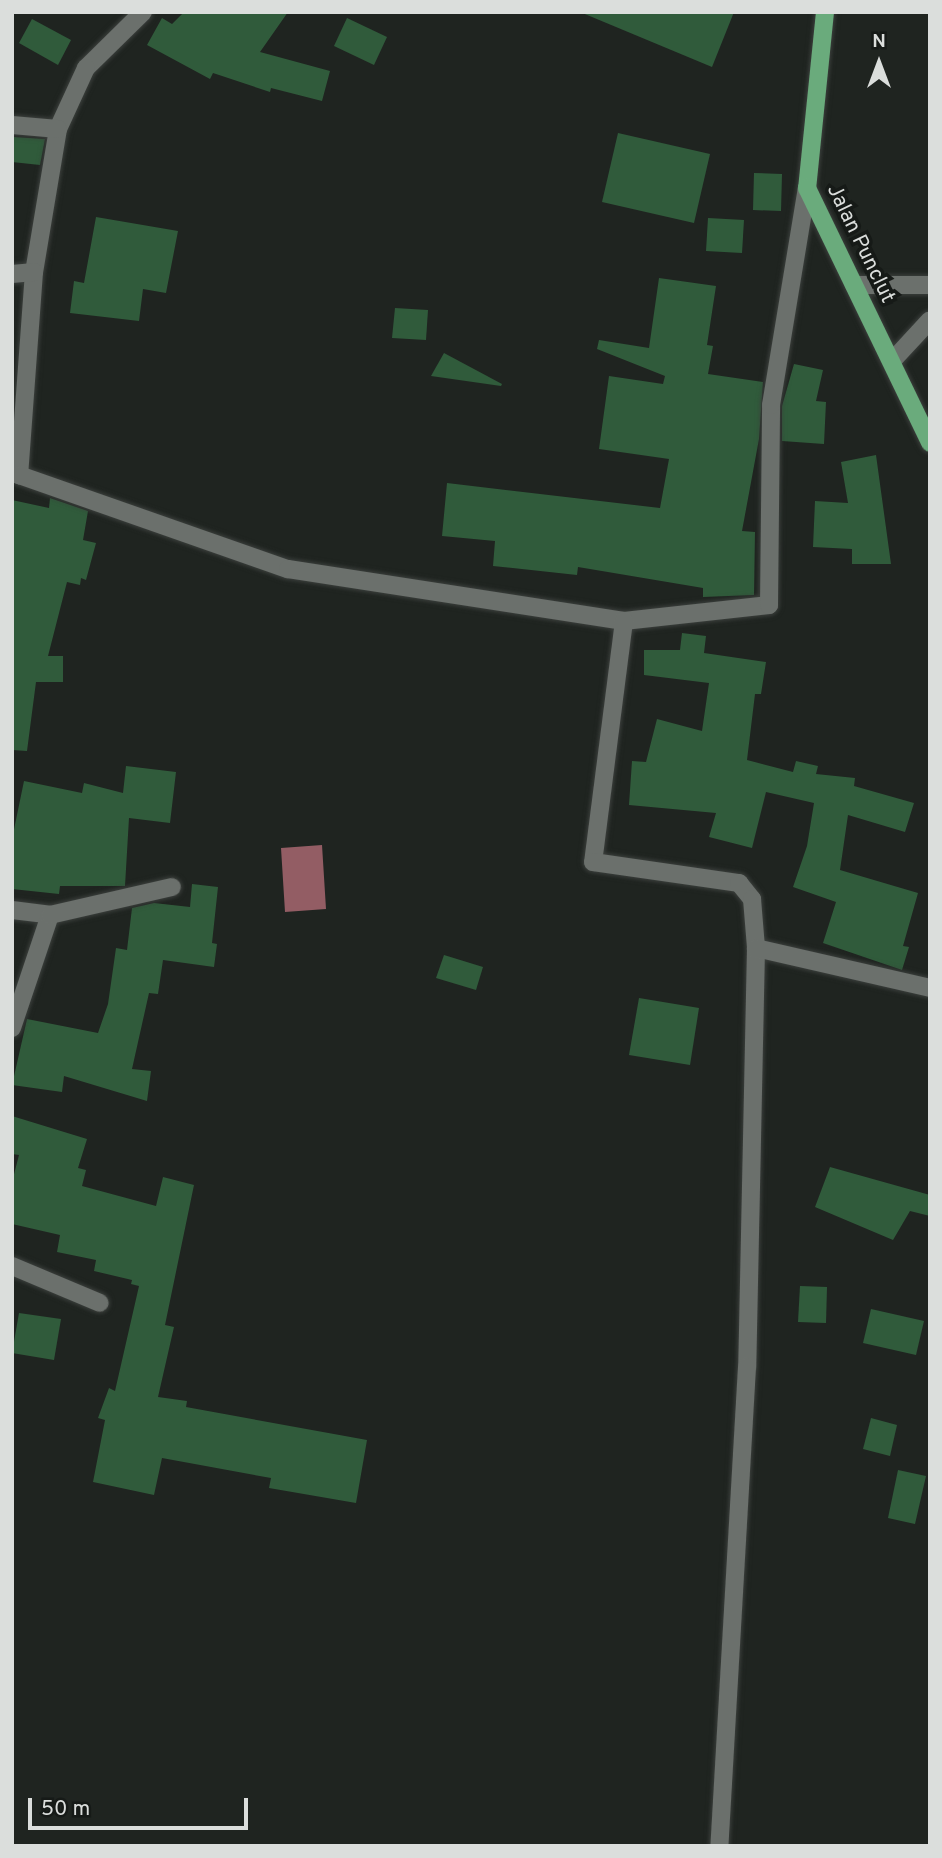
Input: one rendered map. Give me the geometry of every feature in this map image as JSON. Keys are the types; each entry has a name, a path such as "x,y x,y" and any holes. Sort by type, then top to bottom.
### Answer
{"main road":[{"name":"Jalan Punclut","path":"824,13 807,188 893,360 930,443"}],"street":[{"path":"143,12 86,68 58,129 34,272 15,476 288,569 624,621 769,605 771,405 807,188"},
{"path":"12,125 58,129"},
{"path":"12,274 34,272"},
{"path":"854,285 930,285"},
{"path":"893,360 930,320"},
{"path":"624,621 593,862 739,883 752,899 756,948 747,1367 719,1846"},
{"path":"12,909 50,915 172,887"},
{"path":"13,1023 50,915"},
{"path":"756,948 930,988"},
{"path":"12,1266 100,1303"}],"shaded area":[{"path":"322,845 326,909 285,912 281,848"}],"building":[{"path":"184,12 288,12 260,52 330,71 322,101 271,88 270,92 213,73 210,79 147,45 162,18 172,24"},
{"path":"580,12 734,12 712,67"},
{"path":"347,18 387,37 374,65 334,46"},
{"path":"32,19 71,40 58,65 19,43"},
{"path":"618,133 710,154 694,223 602,202"},
{"path":"14,137 45,139 40,165 12,162"},
{"path":"754,173 782,174 781,211 753,210"},
{"path":"96,217 178,231 166,293 143,289 139,321 70,313 74,281 84,283"},
{"path":"708,218 744,220 742,253 706,251"},
{"path":"659,278 716,286 707,345 713,346 708,374 763,382 759,439 742,531 755,532 754,595 703,597 703,588 578,567 577,575 493,566 495,541 442,536 447,483 660,508 669,459 599,449 609,376 663,384 665,376 597,349 599,340 649,348"},
{"path":"395,308 428,310 426,340 392,338"},
{"path":"444,353 502,384 501,386 431,376"},
{"path":"794,364 823,370 816,401 826,402 824,444 782,441 782,406"},
{"path":"876,455 891,564 852,564 852,549 813,547 815,501 848,503 841,462"},
{"path":"50,498 88,511 83,540 96,543 86,580 81,578 80,585 67,582 48,656 63,656 63,682 36,682 27,751 12,750 12,500 49,508"},
{"path":"682,633 706,636 704,653 766,662 761,694 755,694 747,760 793,772 796,761 818,766 816,774 855,778 854,786 914,803 905,832 848,815 840,870 918,893 903,946 909,947 902,970 823,943 836,902 793,887 807,846 814,803 766,792 752,848 709,837 716,813 629,805 632,761 646,762 657,719 702,731 709,683 644,675 644,650 680,650"},
{"path":"126,766 176,772 170,823 129,818 125,886 60,886 59,894 12,889 12,839 24,781 82,793 84,783 123,793"},
{"path":"192,884 218,887 212,943 217,944 214,967 163,960 158,994 149,993 132,1069 151,1071 147,1101 64,1076 62,1092 12,1085 27,1019 98,1033 108,1004 116,948 127,950 132,908 154,903 190,907"},
{"path":"444,955 483,967 476,990 436,978"},
{"path":"639,998 699,1008 690,1065 629,1055"},
{"path":"12,1116 87,1139 78,1168 86,1170 82,1186 156,1206 163,1177 194,1185 165,1325 174,1327 158,1397 187,1401 186,1407 367,1440 356,1503 269,1488 271,1478 162,1458 154,1495 93,1482 105,1420 98,1418 109,1388 115,1391 139,1286 131,1284 132,1280 94,1271 96,1260 57,1252 60,1235 12,1224 12,1182 19,1155 12,1154"},
{"path":"830,1167 930,1195 930,1216 910,1211 893,1240 815,1207"},
{"path":"800,1286 827,1287 826,1323 798,1322"},
{"path":"871,1309 924,1321 916,1355 863,1343"},
{"path":"19,1313 61,1319 54,1360 12,1353"},
{"path":"871,1418 897,1425 890,1456 863,1449"},
{"path":"898,1470 926,1476 915,1524 888,1518"}]}
